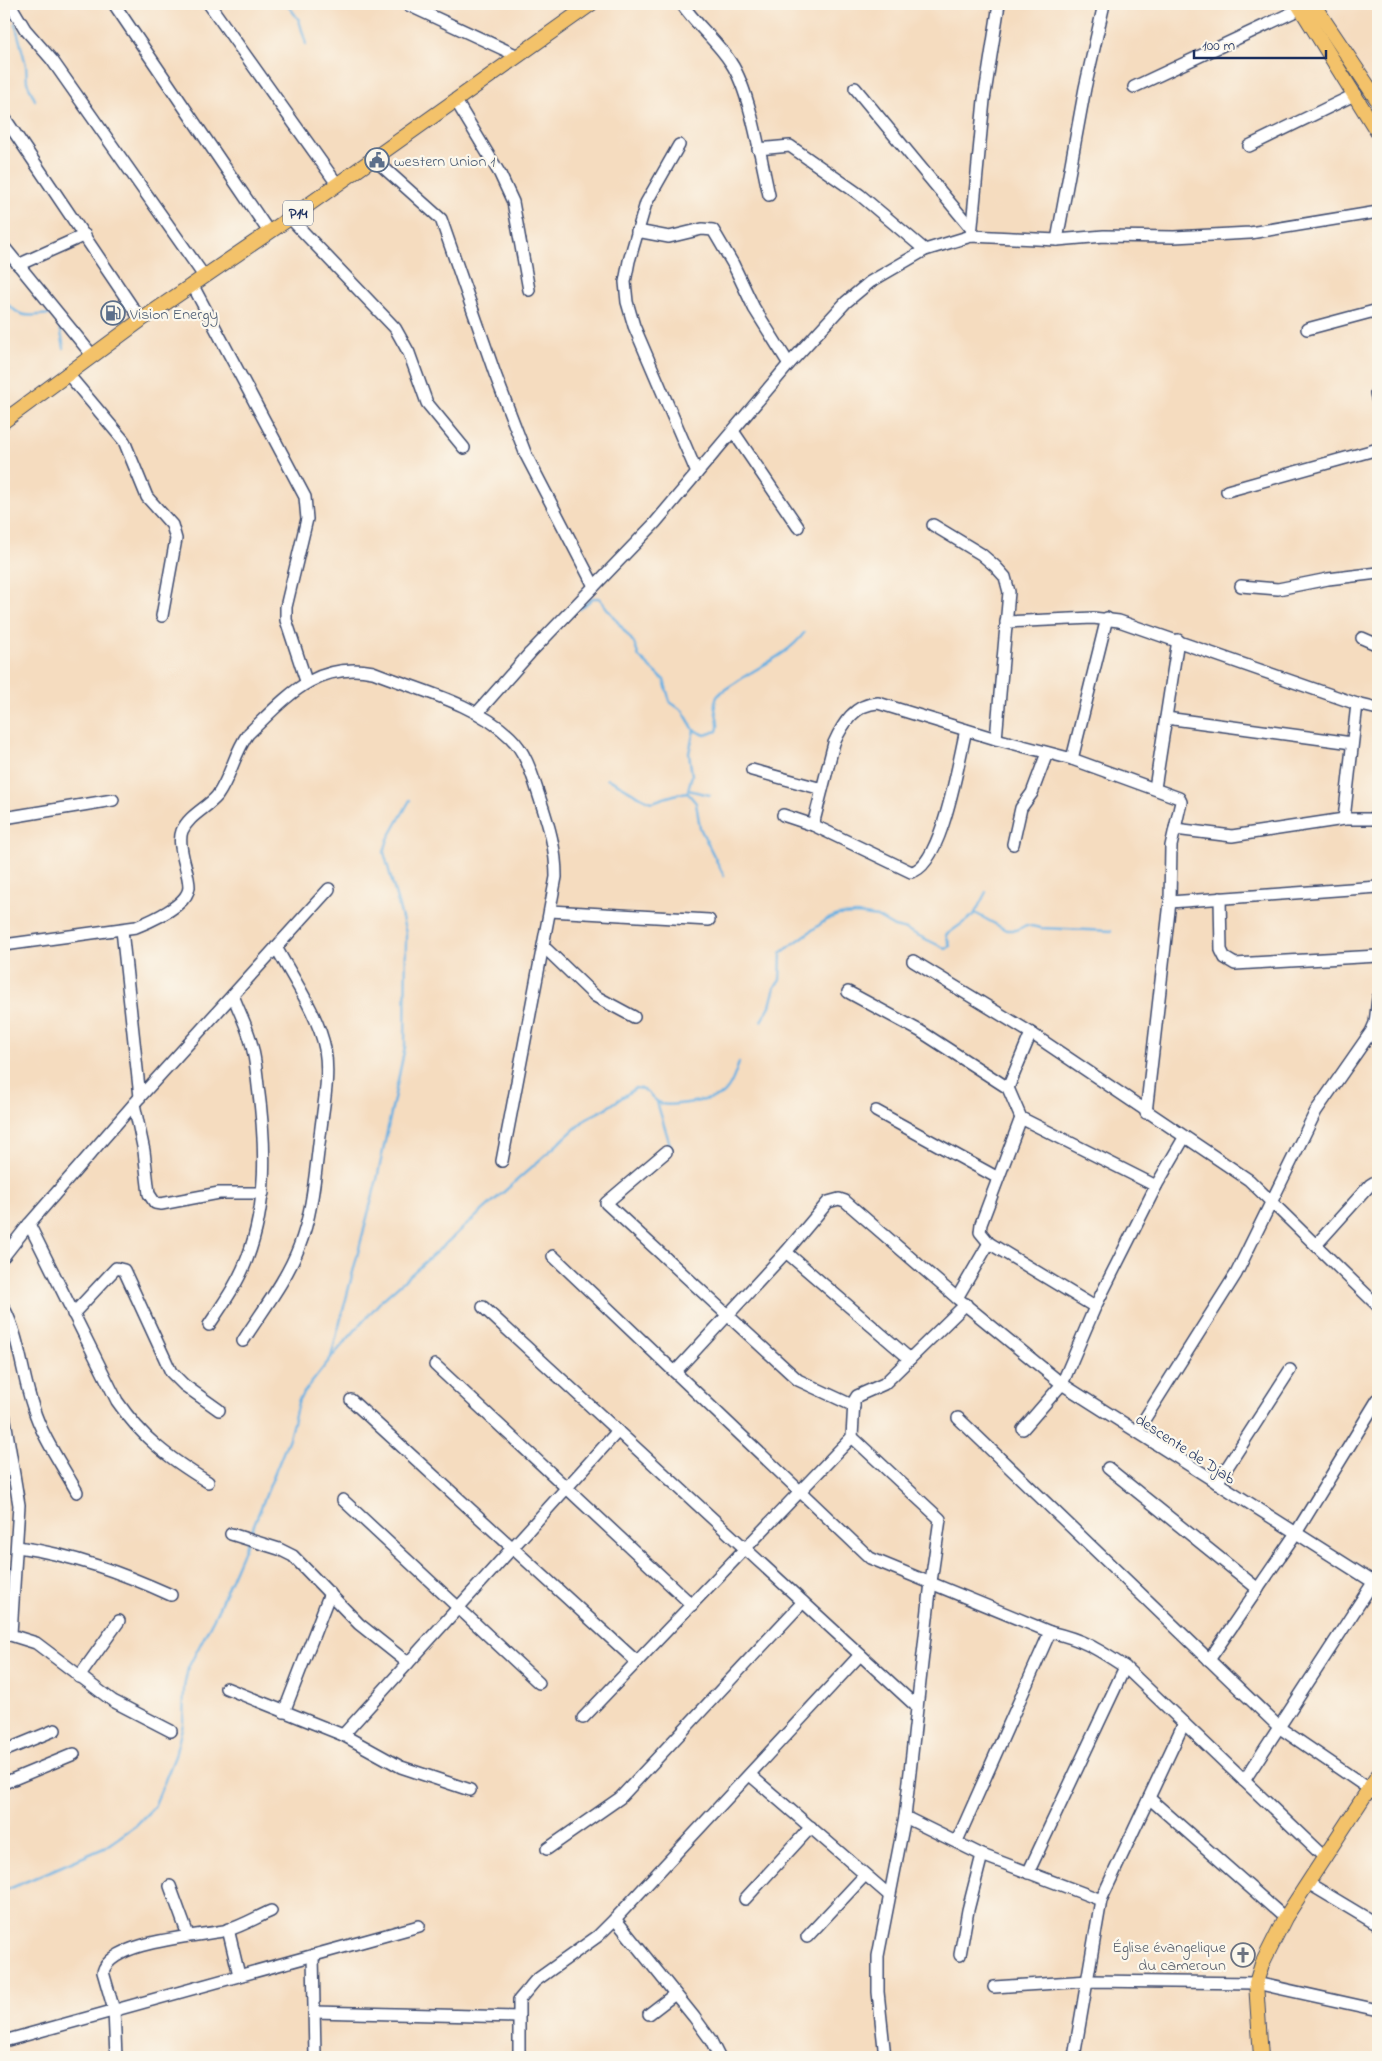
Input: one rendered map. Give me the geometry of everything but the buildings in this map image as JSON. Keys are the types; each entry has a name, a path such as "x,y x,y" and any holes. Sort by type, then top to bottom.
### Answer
{"main road":[{"name":"P14","path":"4,421 141,320 290,218 591,4"},
{"path":"1304,5 1378,133"},
{"path":"1304,5 1378,101"},
{"path":"1261,2057 1256,1983 1262,1964 1285,1918 1325,1858 1374,1792 1378,1775"}],"street":[{"path":"10,4 24,29 52,60 198,280 304,496 307,519 286,620 306,681"},
{"path":"114,4 269,232"},
{"path":"209,4 337,184"},
{"path":"406,4 518,56"},
{"path":"682,4 726,55 736,71 746,98 769,195"},
{"path":"971,232 984,100 1000,4"},
{"path":"1057,240 1085,88 1104,4"},
{"path":"1134,87 1304,5"},
{"path":"855,88 971,232"},
{"path":"1249,146 1356,94"},
{"path":"456,101 500,174 512,202 529,290"},
{"path":"4,117 141,320"},
{"path":"679,145 654,185 637,231 626,282 627,302 634,326 697,473"},
{"path":"758,149 790,146 860,195 925,250"},
{"path":"374,159 441,219 526,456 594,586"},
{"path":"478,712 530,653 655,523 789,364 846,302 870,282 925,250 971,232 1057,240 1104,236 1174,238 1250,233 1378,212"},
{"path":"290,218 395,328 409,353 427,404 464,448"},
{"path":"637,231 668,237 702,229 713,230 733,264 754,308 789,364"},
{"path":"18,265 85,235"},
{"path":"4,248 92,355"},
{"path":"1307,329 1378,310"},
{"path":"67,373 124,441 147,497 176,531 162,616"},
{"path":"1378,387 1376,393 1378,402"},
{"path":"732,431 798,527"},
{"path":"1227,491 1378,449"},
{"path":"933,525 981,554 1005,577 1009,592 996,739"},
{"path":"1241,586 1278,589 1328,579 1378,573"},
{"path":"1006,622 1107,618 1178,640 1357,704 1378,709"},
{"path":"1072,759 1107,618"},
{"path":"1362,638 1378,645"},
{"path":"1155,788 1178,640"},
{"path":"4,945 122,930 152,921 187,896 189,886 180,843 184,828 216,797 223,787 241,744 248,734 306,681 343,669 357,669 373,672 478,712 511,738 522,753 532,775 554,840 556,859 556,877 550,911 502,1161"},
{"path":"813,825 839,732 852,714 869,703 878,703 996,739 1072,759 1179,798 1181,802 1172,846 1170,902 1146,1113"},
{"path":"1344,818 1357,704"},
{"path":"1166,718 1352,743"},
{"path":"783,815 813,825 911,872 917,872 932,852 945,821 966,730"},
{"path":"1013,844 1021,808 1032,793 1048,753"},
{"path":"752,770 822,789"},
{"path":"4,818 113,800"},
{"path":"1175,829 1232,836 1344,818 1378,819"},
{"path":"1170,902 1378,887"},
{"path":"4,1256 29,1224 137,1100 329,889"},
{"path":"1220,898 1221,950 1225,958 1235,964 1378,956"},
{"path":"550,911 709,920"},
{"path":"122,930 137,1100 149,1194 155,1203 161,1204 219,1193 263,1192"},
{"path":"543,946 595,996 634,1017"},
{"path":"242,1341 290,1267 300,1247 313,1190 327,1073 325,1048 316,1022 276,947"},
{"path":"913,961 1031,1032 1146,1113 1249,1180 1378,1306"},
{"path":"848,992 928,1036 1008,1088 1021,1118 1156,1186"},
{"path":"209,1325 239,1279 248,1258 263,1192 264,1145 254,1059 248,1031 232,995"},
{"path":"1137,1432 1236,1274 1316,1111 1371,1032 1378,998"},
{"path":"1008,1088 1031,1032"},
{"path":"876,1111 998,1178"},
{"path":"1021,1118 981,1224 980,1232 989,1243 1095,1306"},
{"path":"1023,1429 1062,1385 1095,1306 1156,1186 1184,1138"},
{"path":"666,1152 606,1203 798,1380 854,1406"},
{"path":"1316,1246 1370,1185 1378,1180"},
{"path":"675,1372 786,1252 828,1202 839,1198 845,1201 1062,1385 1218,1483 1295,1535 1377,1581 1244,1780"},
{"path":"29,1224 117,1401 133,1424 170,1458 208,1482"},
{"path":"583,1718 852,1437 854,1406 857,1396 878,1388 910,1359 961,1301 989,1243"},
{"path":"786,1252 910,1359"},
{"path":"553,1256 870,1558 1050,1632 1080,1639 1125,1667 1325,1858"},
{"path":"73,1314 116,1268 124,1270 171,1372 184,1385 219,1410"},
{"path":"483,1307 917,1707"},
{"path":"4,1308 14,1331 35,1414 77,1492"},
{"path":"436,1365 692,1605"},
{"path":"1218,1483 1290,1370"},
{"name":"descente de Djab","path":"1062,1385 1152,1446 1295,1535"},
{"path":"1209,1660 1295,1535 1378,1399"},
{"path":"351,1400 636,1662"},
{"path":"4,1414 19,1505 18,1547 8,1634 36,1643 113,1701 171,1731"},
{"path":"958,1418 1280,1728 1374,1792"},
{"path":"343,1735 618,1431"},
{"path":"852,1437 940,1519 931,1582 905,1817 889,1895 877,1972 885,2057"},
{"path":"1108,1468 1258,1589"},
{"path":"343,1500 539,1683"},
{"path":"231,1534 279,1549 293,1556 359,1624 408,1663"},
{"path":"18,1547 55,1552 119,1572 171,1595"},
{"path":"284,1712 330,1593"},
{"path":"546,1848 620,1798 803,1602"},
{"path":"79,1677 119,1621"},
{"path":"957,1841 1050,1632"},
{"path":"519,2057 519,2000 535,1981 598,1936 616,1919 860,1655"},
{"path":"1028,1873 1125,1667"},
{"path":"226,1688 343,1735 401,1767 470,1790"},
{"path":"1074,2057 1102,1900 1184,1723"},
{"path":"4,1751 55,1730"},
{"path":"4,1783 74,1754"},
{"path":"750,1775 889,1895"},
{"path":"1149,1798 1285,1918"},
{"path":"905,1817 982,1855 1102,1900"},
{"path":"745,1899 811,1827"},
{"path":"960,1955 968,1910 982,1855"},
{"path":"808,1937 865,1875"},
{"path":"1308,1883 1378,1925"},
{"path":"170,1886 188,1935"},
{"path":"116,2057 114,2010 103,1972 107,1962 157,1940 228,1930 271,1911"},
{"path":"616,1919 710,2039 719,2057"},
{"path":"4,2041 418,1926"},
{"path":"228,1930 239,1976"},
{"path":"314,1955 314,2057"},
{"path":"994,1987 1089,1981 1256,1983 1378,2010"},
{"path":"649,2014 675,1994"},
{"path":"314,2012 518,2017"}],"waterway":[{"path":"287,4 299,20 306,44"},
{"path":"15,23 26,65 27,82 35,100"},
{"path":"4,302 25,315 53,315"},
{"path":"59,322 64,348"},
{"path":"580,609 593,598 599,598 634,643 639,657 664,680 670,702 683,711 694,730 689,753 692,775 688,790 710,795"},
{"path":"694,730 705,735 717,731 718,723 715,706 717,697 725,689 781,654 804,633"},
{"path":"607,779 652,802 687,792 696,803 700,828 724,876"},
{"path":"331,1357 377,1179 405,1047 406,933 384,852 388,839 410,800"},
{"path":"761,1021 770,1006 775,987 780,980 781,953 826,920 838,915 858,914 877,917 894,927 907,930 946,949 950,946 946,935 974,915 986,892"},
{"path":"975,913 1006,930 1017,930 1026,925 1041,928 1111,931"},
{"path":"249,1537 289,1438 299,1399 330,1359 381,1301 587,1118 605,1109 636,1088 644,1090 658,1102 667,1105 719,1096 723,1094 733,1080 739,1062"},
{"path":"657,1102 671,1148"},
{"path":"4,1891 104,1848 135,1826 154,1807 175,1756 183,1724 184,1687 188,1668 216,1614 247,1542"}],"place":[{"name":"western Union 1","path":"377,160"},
{"name":"Vision Energy","path":"113,313"},
{"name":"Église évangelique du cameroun","path":"1243,1955"}]}
